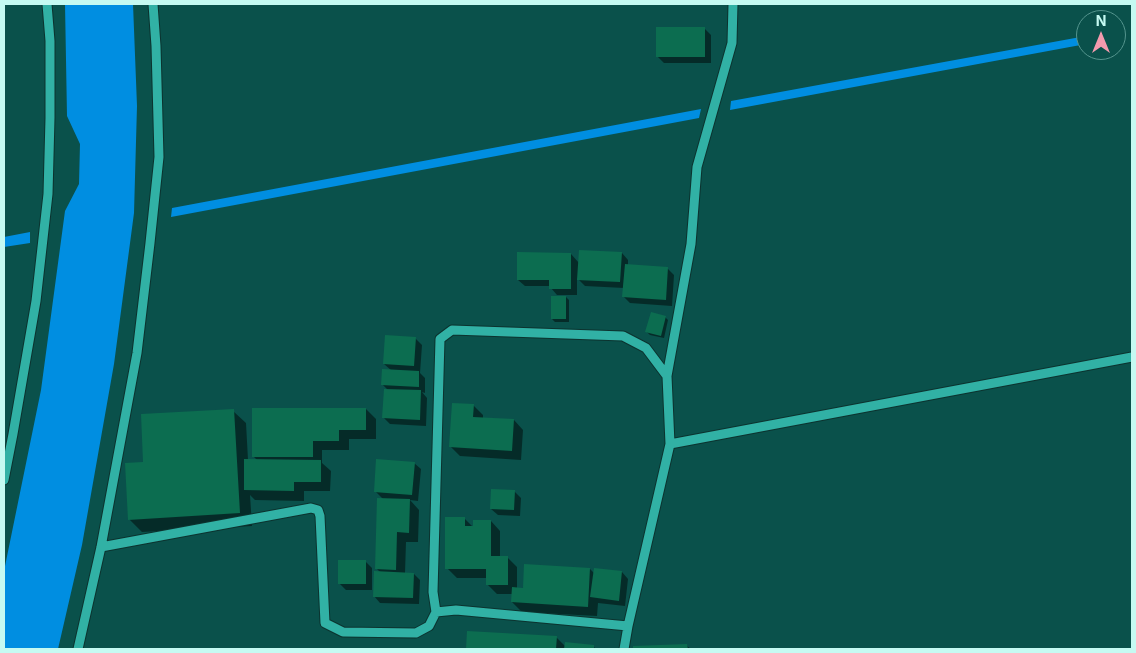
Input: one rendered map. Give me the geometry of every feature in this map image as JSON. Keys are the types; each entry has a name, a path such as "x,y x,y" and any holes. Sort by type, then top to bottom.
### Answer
{"street":[{"path":"4,480 36,301 48,194 50,41 47,4"},
{"path":"78,649 101,546 137,353 150,243 159,157 153,4"},
{"path":"624,649 670,444 667,376 691,244 697,167 732,43 733,4"},
{"path":"101,546 311,508 318,510 320,516 325,623 343,632 416,633 429,626 436,612 433,592 440,339 452,330 623,336 646,348 667,376"},
{"path":"670,444 1132,357"},
{"path":"436,612 456,610 628,626"}],"water":[{"path":"65,4 133,4 137,106 134,213 114,364 82,545 58,649 4,649 4,571 41,390 65,211 79,184 80,144 67,116"},
{"path":"1076,38 1076,46 730,110 731,101"},
{"path":"701,109 699,118 171,217 172,208"},
{"path":"30,232 30,243 4,247 4,237"}],"building":[{"path":"656,27 705,27 705,57 656,57"},
{"path":"579,250 622,252 620,282 577,280"},
{"path":"517,252 571,253 571,289 549,289 549,280 517,280"},
{"path":"625,264 668,267 666,300 622,297"},
{"path":"551,296 566,296 566,319 551,319"},
{"path":"651,312 666,316 661,336 645,332"},
{"path":"385,335 416,337 414,366 383,364"},
{"path":"382,369 419,371 419,387 381,385"},
{"path":"384,389 421,390 420,420 382,418"},
{"path":"452,403 474,404 473,417 514,419 512,451 449,447"},
{"path":"252,408 366,408 366,430 339,430 339,441 313,441 313,457 252,457"},
{"path":"234,409 240,513 128,520 125,463 143,462 141,414"},
{"path":"244,459 321,460 321,482 294,482 294,491 244,490"},
{"path":"376,459 415,462 412,495 374,492"},
{"path":"491,489 515,490 514,510 490,509"},
{"path":"377,498 410,499 409,533 397,532 396,570 375,569"},
{"path":"445,517 465,517 465,526 473,526 473,520 491,520 491,556 508,556 508,585 486,585 486,569 445,569"},
{"path":"338,560 366,560 366,584 338,584"},
{"path":"524,564 590,568 588,607 511,602 512,587 523,588"},
{"path":"594,568 622,571 619,601 590,597"},
{"path":"374,571 414,573 413,598 373,597"},
{"path":"467,631 557,636 556,649 466,649"},
{"path":"565,642 594,645 594,649 564,649"},
{"path":"687,644 688,649 633,649 633,646"}]}
